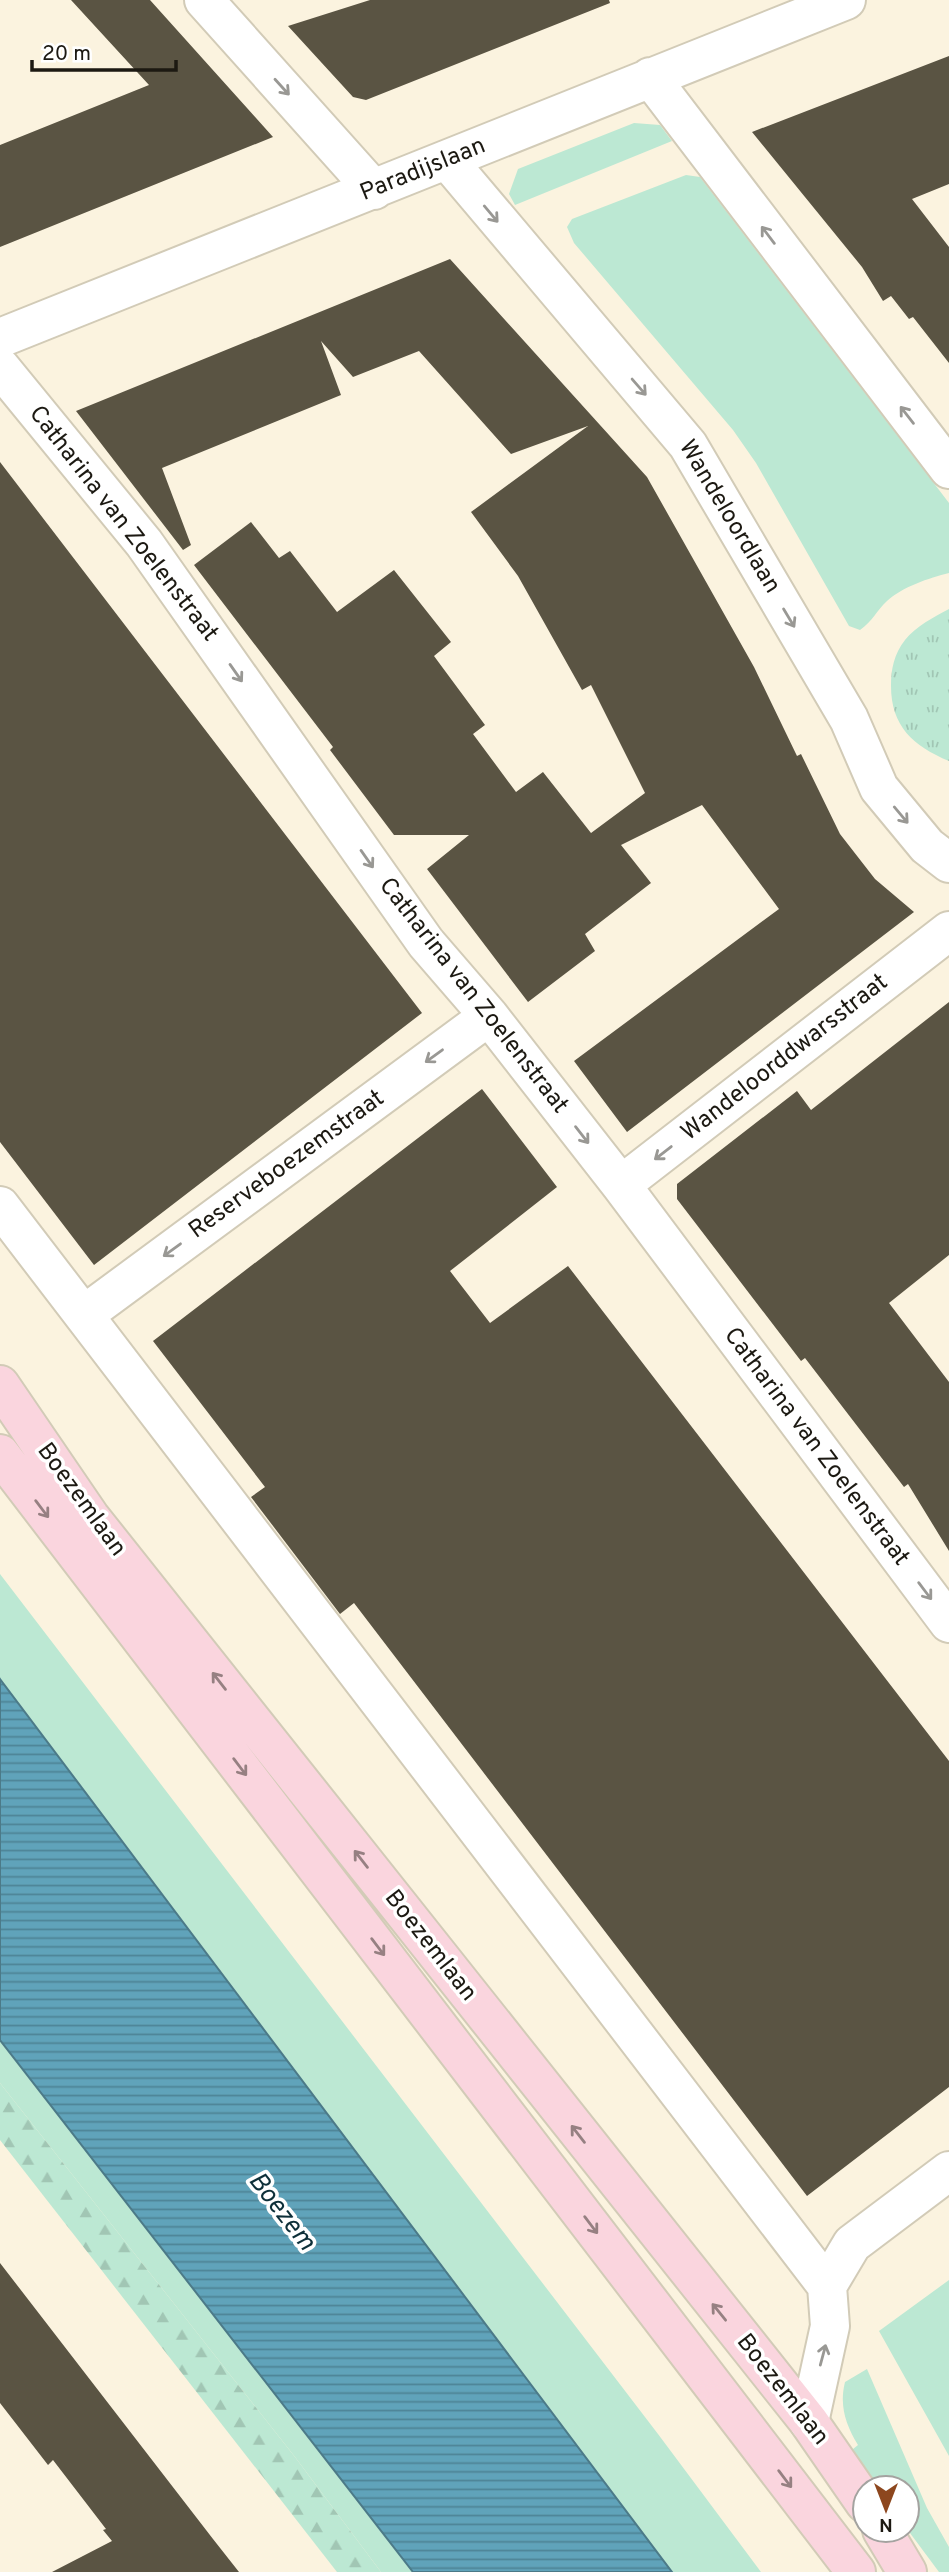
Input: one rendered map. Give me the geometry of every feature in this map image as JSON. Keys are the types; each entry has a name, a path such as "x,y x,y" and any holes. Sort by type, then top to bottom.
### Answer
{"main road":[{"name":"Boezemlaan","path":"0,1385 90,1517 809,2421 851,2482"},
{"name":"Boezemlaan","path":"0,1454 856,2572"},
{"path":"890,2544 907,2572"}],"street":[{"path":"204,0 374,190"},
{"name":"Paradijslaan","path":"0,338 448,162 650,77 846,0"},
{"path":"650,77 949,469"},
{"name":"Wandeloordlaan","path":"448,162 688,445 849,719 879,788 928,846 949,863"},
{"name":"Catharina van Zoelenstraat","path":"0,367 144,543 426,943 489,1016 621,1185 949,1623"},
{"name":"Wandeloorddwarsstraat","path":"621,1185 949,931"},
{"name":"Reserveboezemstraat","path":"85,1314 489,1016"},
{"path":"0,1206 827,2286 830,2326 809,2421"},
{"path":"827,2286 852,2245 949,2171"}],"green space":[{"path":"634,123 660,125 672,141 515,205 509,194 518,169"},
{"path":"686,175 700,177 949,503 949,573 900,591 860,630 849,626 756,463 733,430 574,243 567,227 572,219"},
{"path":"949,609 949,761 925,749 906,733 895,712 891,686 894,662 905,640 920,626"},
{"path":"0,1574 761,2572 672,2572 0,1679"},
{"path":"0,2040 413,2572 381,2572 295,2457 0,2083"},
{"path":"0,2083 295,2457 381,2572 337,2572 0,2140"},
{"path":"949,2280 949,2456 879,2331"},
{"path":"867,2369 912,2474 864,2474 847,2454 858,2445 845,2415 845,2382"},
{"path":"921,2494 949,2547 949,2572 939,2572 918,2544 921,2544"}],"water":[{"name":"Boezem","path":"0,1679 672,2572 413,2572 0,2040"}],"building":[{"path":"71,0 150,0 273,137 0,247 0,145 149,85"},
{"path":"370,0 609,0 610,3 366,100 353,97 288,26"},
{"path":"949,56 949,184 912,199 949,247 949,363 913,317 909,319 891,296 883,301 862,267 752,132"},
{"path":"450,259 647,477 754,667 797,756 801,754 840,834 875,879 914,912 627,1132 574,1061 779,909 702,805 621,845 651,883 585,934 595,951 528,1002 427,869 469,835 394,835 330,750 333,747 194,565 251,522 279,558 290,551 337,612 394,570 451,642 434,656 485,725 473,734 516,792 543,772 591,833 645,793 591,685 582,690 518,576 471,512 588,426 511,454 419,351 353,377 321,341 341,395 162,468 191,545 183,550 76,411"},
{"path":"0,462 422,1013 94,1265 0,1142"},
{"path":"949,1002 949,1255 889,1303 949,1382 949,1551 908,1484 904,1487 805,1358 801,1361 677,1199 677,1184 797,1091 811,1110"},
{"path":"482,1089 557,1187 450,1271 490,1323 568,1266 949,1761 949,2087 807,2196 354,1603 340,1614 251,1497 265,1487 153,1341"},
{"path":"0,2263 239,2572 52,2572 112,2541 103,2530 106,2529 53,2460 48,2465 0,2403"}]}
